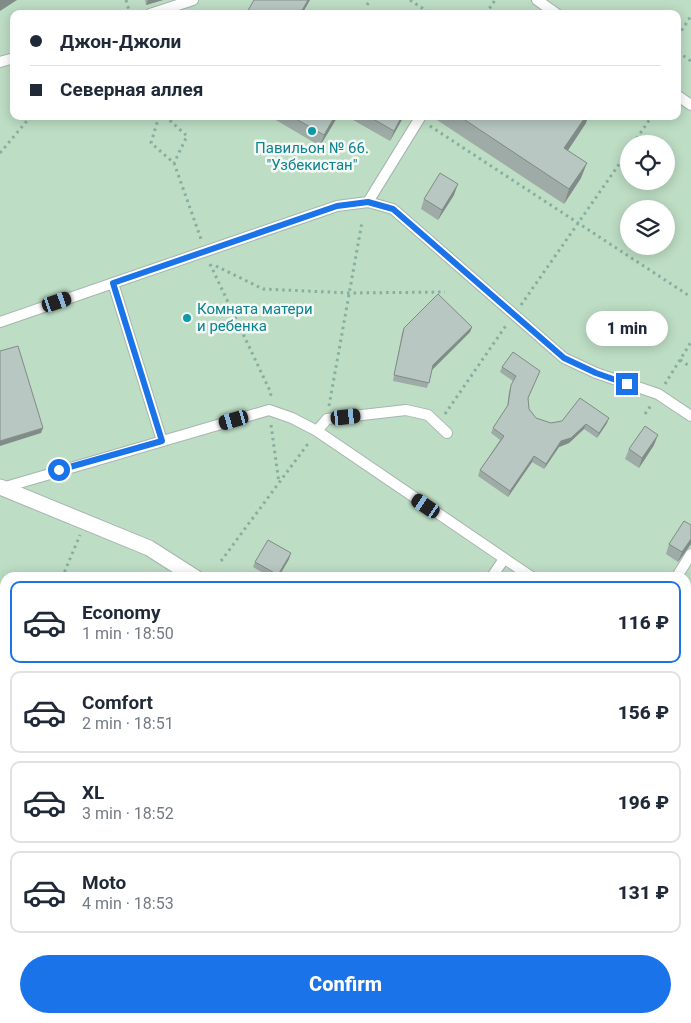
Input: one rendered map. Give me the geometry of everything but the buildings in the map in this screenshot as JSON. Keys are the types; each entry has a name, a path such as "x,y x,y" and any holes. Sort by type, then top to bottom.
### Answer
{"street":[{"path":"0,488 86,521 149,548 187,572"}],"lane":[{"path":"162,10 193,0"},
{"path":"537,0 551,10"},
{"path":"368,202 419,120"},
{"path":"0,322 337,206 368,202 393,209 564,358 596,373 658,394 691,416"},
{"path":"113,283 162,441"},
{"path":"0,488 269,410 292,418 318,431 524,572"},
{"path":"318,431 327,419 406,410 428,415 446,433"},
{"path":"680,572 691,554"},
{"path":"495,572 504,558"}],"path":[{"path":"367,4 370,0"},
{"path":"410,0 424,10"},
{"path":"681,31 691,16"},
{"path":"0,153 28,120"},
{"path":"159,120 151,143 174,163 205,250 271,393 269,410 279,483"},
{"path":"169,120 187,136 174,163"},
{"path":"423,120 691,297"},
{"path":"639,135 649,120"},
{"path":"438,424 620,163"},
{"path":"327,419 362,222"},
{"path":"216,266 263,289 349,293 445,292"},
{"path":"645,414 691,342"},
{"path":"680,360 691,367"},
{"path":"221,561 318,431"},
{"path":"65,572 86,521"}],"green space":[{"path":"0,0 691,0 691,572 0,572"}],"place":[{"name":"Павильон № 66. \"Узбекистан\"","path":"312,131"},
{"name":"Комната матери и ребенка","path":"187,318"}],"route":[{"path":"59,470 162,441 113,283 337,206 368,202 393,209 564,358 596,373 627,384"}]}
